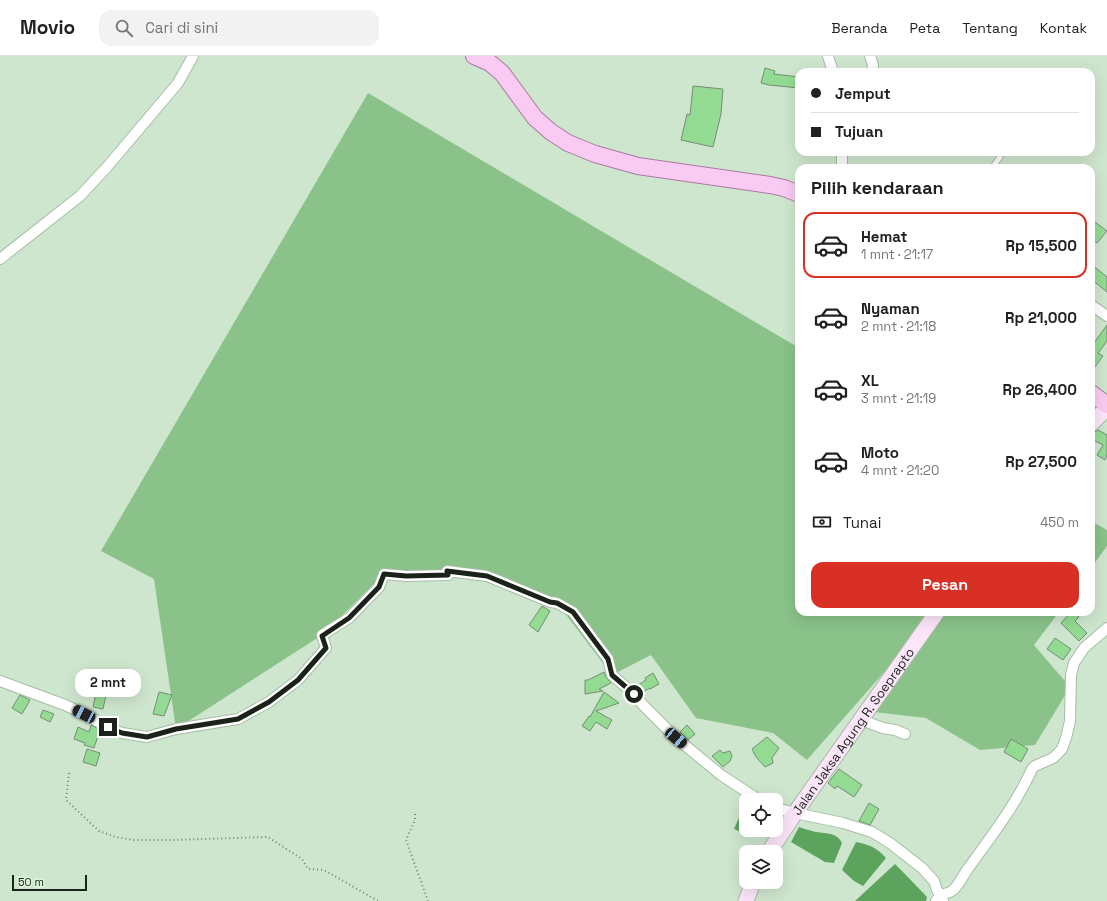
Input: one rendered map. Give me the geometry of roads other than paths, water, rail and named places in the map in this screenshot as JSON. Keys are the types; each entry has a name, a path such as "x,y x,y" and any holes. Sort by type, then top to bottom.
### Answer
{"main road":[{"path":"474,56 490,63 502,72 535,118 551,132 568,143 595,154 638,166 770,185 795,192"},
{"path":"1095,396 1107,405"}],"street":[{"path":"0,259 80,196 107,167 178,83 193,56"},
{"path":"828,56 832,68"},
{"path":"870,56 873,68"},
{"path":"1095,308 1107,316"},
{"path":"1095,420 1107,408"},
{"path":"0,681 65,704 122,733 147,737 176,729 238,719 269,702 298,680 326,648 322,636 349,618 379,587 384,574 406,576 448,575 447,571 487,576 550,602 557,603 573,612 608,659 612,675 634,694 676,738 721,775 748,793"},
{"name":"Jalan Jaksa Agung R. Soeprapto","path":"774,845 934,616"},
{"path":"783,810 843,823 872,832 922,868 934,881 939,899 953,891 997,829 1032,769 1035,766 1053,758 1062,749 1070,722 1071,675 1074,663 1084,648 1107,628"},
{"path":"861,720 905,734"},
{"path":"746,901 750,889"}],"lane":[{"path":"995,164 1000,157"}]}
